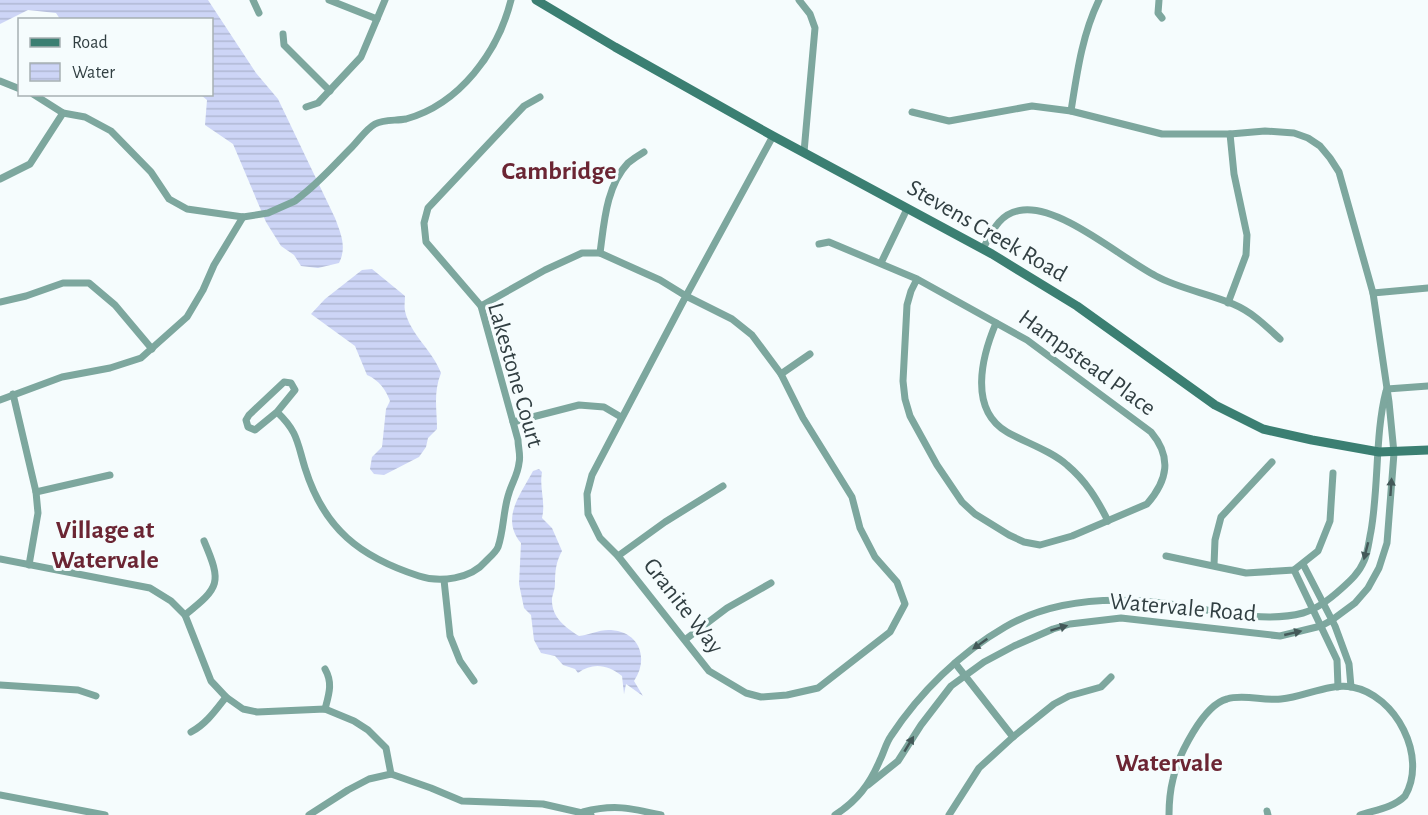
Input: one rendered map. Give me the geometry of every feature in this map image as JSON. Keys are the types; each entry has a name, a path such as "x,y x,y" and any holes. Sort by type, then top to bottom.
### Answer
{"street":[{"path":"253,0 259,13"},
{"path":"328,0 377,19"},
{"path":"306,107 318,103 361,57 385,0"},
{"path":"36,96 63,113 85,117 111,131 151,172 177,205 188,209 243,217 268,213 295,201 320,180 374,124 406,119 432,108 453,94 481,65 495,42 508,13 511,0"},
{"name":"Stevens Creek Road","path":"536,0 773,136 982,249 1077,306 1215,405 1237,417 1263,429 1379,452 1428,450"},
{"path":"799,0 810,14 815,28 804,152"},
{"path":"1071,111 1082,48 1090,20 1099,0"},
{"path":"1159,0 1158,13 1162,18"},
{"path":"283,34 284,45 330,91"},
{"path":"0,81 18,88"},
{"name":"Lakestone Court","path":"277,411 289,423 298,440 312,486 322,507 340,532 360,550 395,569 430,579 444,580 479,570 497,549 509,492 520,461 513,422 481,306 426,242 424,223 428,208 524,106 540,97"},
{"name":"Watervale Road","path":"836,815 852,805 868,785 898,761 921,724 951,686 984,662 1036,636 1070,624 1121,618 1271,636 1321,626 1355,603 1368,588 1383,559 1387,543 1394,453 1373,293 1340,172 1320,146 1294,133 1162,134 1071,111 1032,106 949,120 912,112"},
{"path":"0,179 30,164 63,113"},
{"path":"1228,303 1246,255 1247,235 1234,174 1230,134"},
{"name":"Granite Way","path":"686,296 732,319 752,335 781,374 803,418 852,496 860,528 875,557 897,582 905,604 890,632 818,688 787,695 761,697 732,686 709,671 686,639 618,556 600,538 588,514 587,494 592,475 621,417 686,296 773,136"},
{"path":"600,253 606,213 618,179 628,164 644,152"},
{"path":"881,263 907,209"},
{"path":"982,249 1003,217 1024,209 1046,212 1083,231 1153,275 1175,286 1228,303 1257,317 1280,339"},
{"path":"0,400 62,377 129,364 141,358 187,317 214,265 243,217"},
{"name":"Hampstead Place","path":"819,244 829,242 881,263 917,279 996,322 1027,340 1151,432 1159,442 1166,467 1162,482 1147,504 1064,538 1040,545 1024,542 975,514 952,491 910,416 905,399 903,381 907,305 917,279"},
{"path":"481,306 545,270 582,253 600,253 660,280 686,296"},
{"path":"0,302 63,283 88,283 115,305 152,349"},
{"path":"1373,293 1428,288"},
{"path":"996,322 987,345 981,373 986,410 993,422 1006,431 1041,448 1066,464 1092,490 1108,521"},
{"path":"781,374 810,354"},
{"path":"284,382 291,383 295,390 277,411 255,430 248,427 246,420 249,415 284,382"},
{"path":"1387,389 1428,386"},
{"name":"Watervale Road","path":"868,785 890,737 922,697 955,663 1005,627 1038,612 1086,601 1143,601 1275,616 1303,613 1324,603 1352,580 1364,561 1375,508 1381,410 1387,389"},
{"path":"13,394 36,492 38,513 29,565"},
{"path":"513,422 579,405 604,407 621,417"},
{"path":"1381,422 1391,422"},
{"path":"1214,565 1215,540 1221,517 1272,462"},
{"path":"1166,556 1246,573 1294,570 1317,551 1330,521 1333,473"},
{"path":"36,492 110,475"},
{"path":"618,556 665,522 723,486"},
{"path":"185,615 212,591 216,579 216,571 204,542"},
{"path":"0,559 150,588 171,601 185,615 211,681 226,698 243,709 257,712 325,709 354,721 368,730 386,748 391,774"},
{"path":"1303,564 1324,603 1346,655 1352,687"},
{"path":"1294,570 1336,658 1338,687"},
{"path":"444,580 450,636 460,661 474,681"},
{"path":"686,639 727,608 771,583"},
{"path":"1336,658 1346,655"},
{"path":"955,663 1013,736"},
{"path":"325,669 330,676 331,687 325,709"},
{"path":"949,815 979,768 1013,736 1053,704 1069,696 1101,687 1111,678"},
{"path":"0,685 78,690 96,696"},
{"path":"1169,815 1173,778 1179,760 1210,709 1228,698 1283,699 1299,697 1330,687 1352,687 1386,704 1401,717 1413,734 1419,751 1419,769 1413,787 1405,797 1393,805 1360,815"},
{"path":"191,732 205,722 226,698"},
{"path":"309,815 369,779 391,774 462,801 543,804 591,815"},
{"path":"0,795 105,815"},
{"path":"583,812 604,806 656,814"}],"water":[{"path":"0,0 208,0 256,73 278,99 335,218 343,246 339,263 318,268 301,266 294,255 281,246 266,222 233,144 205,125 207,100 202,96 213,96 213,18 59,18 56,13 28,10 0,24"},
{"path":"372,269 405,296 408,319 441,373 436,394 437,429 428,438 426,447 419,457 384,475 374,474 370,469 372,457 382,447 386,409 390,401 384,389 367,375 355,346 311,314 325,299 362,270"},
{"path":"539,469 542,472 542,518 552,528 562,551 558,559 552,598 556,616 579,636 611,630 621,632 635,641 639,648 641,664 634,681 643,696 626,684 624,694 622,676 611,669 595,666 578,673 575,669 563,665 555,656 541,653 534,640 531,615 524,608 519,584 521,543 515,534 512,515 518,497 533,471"}],"district":[{"name":"Cambridge","path":"559,171"},
{"name":"Village at Watervale","path":"105,545"},
{"name":"Watervale","path":"1169,763"}]}
